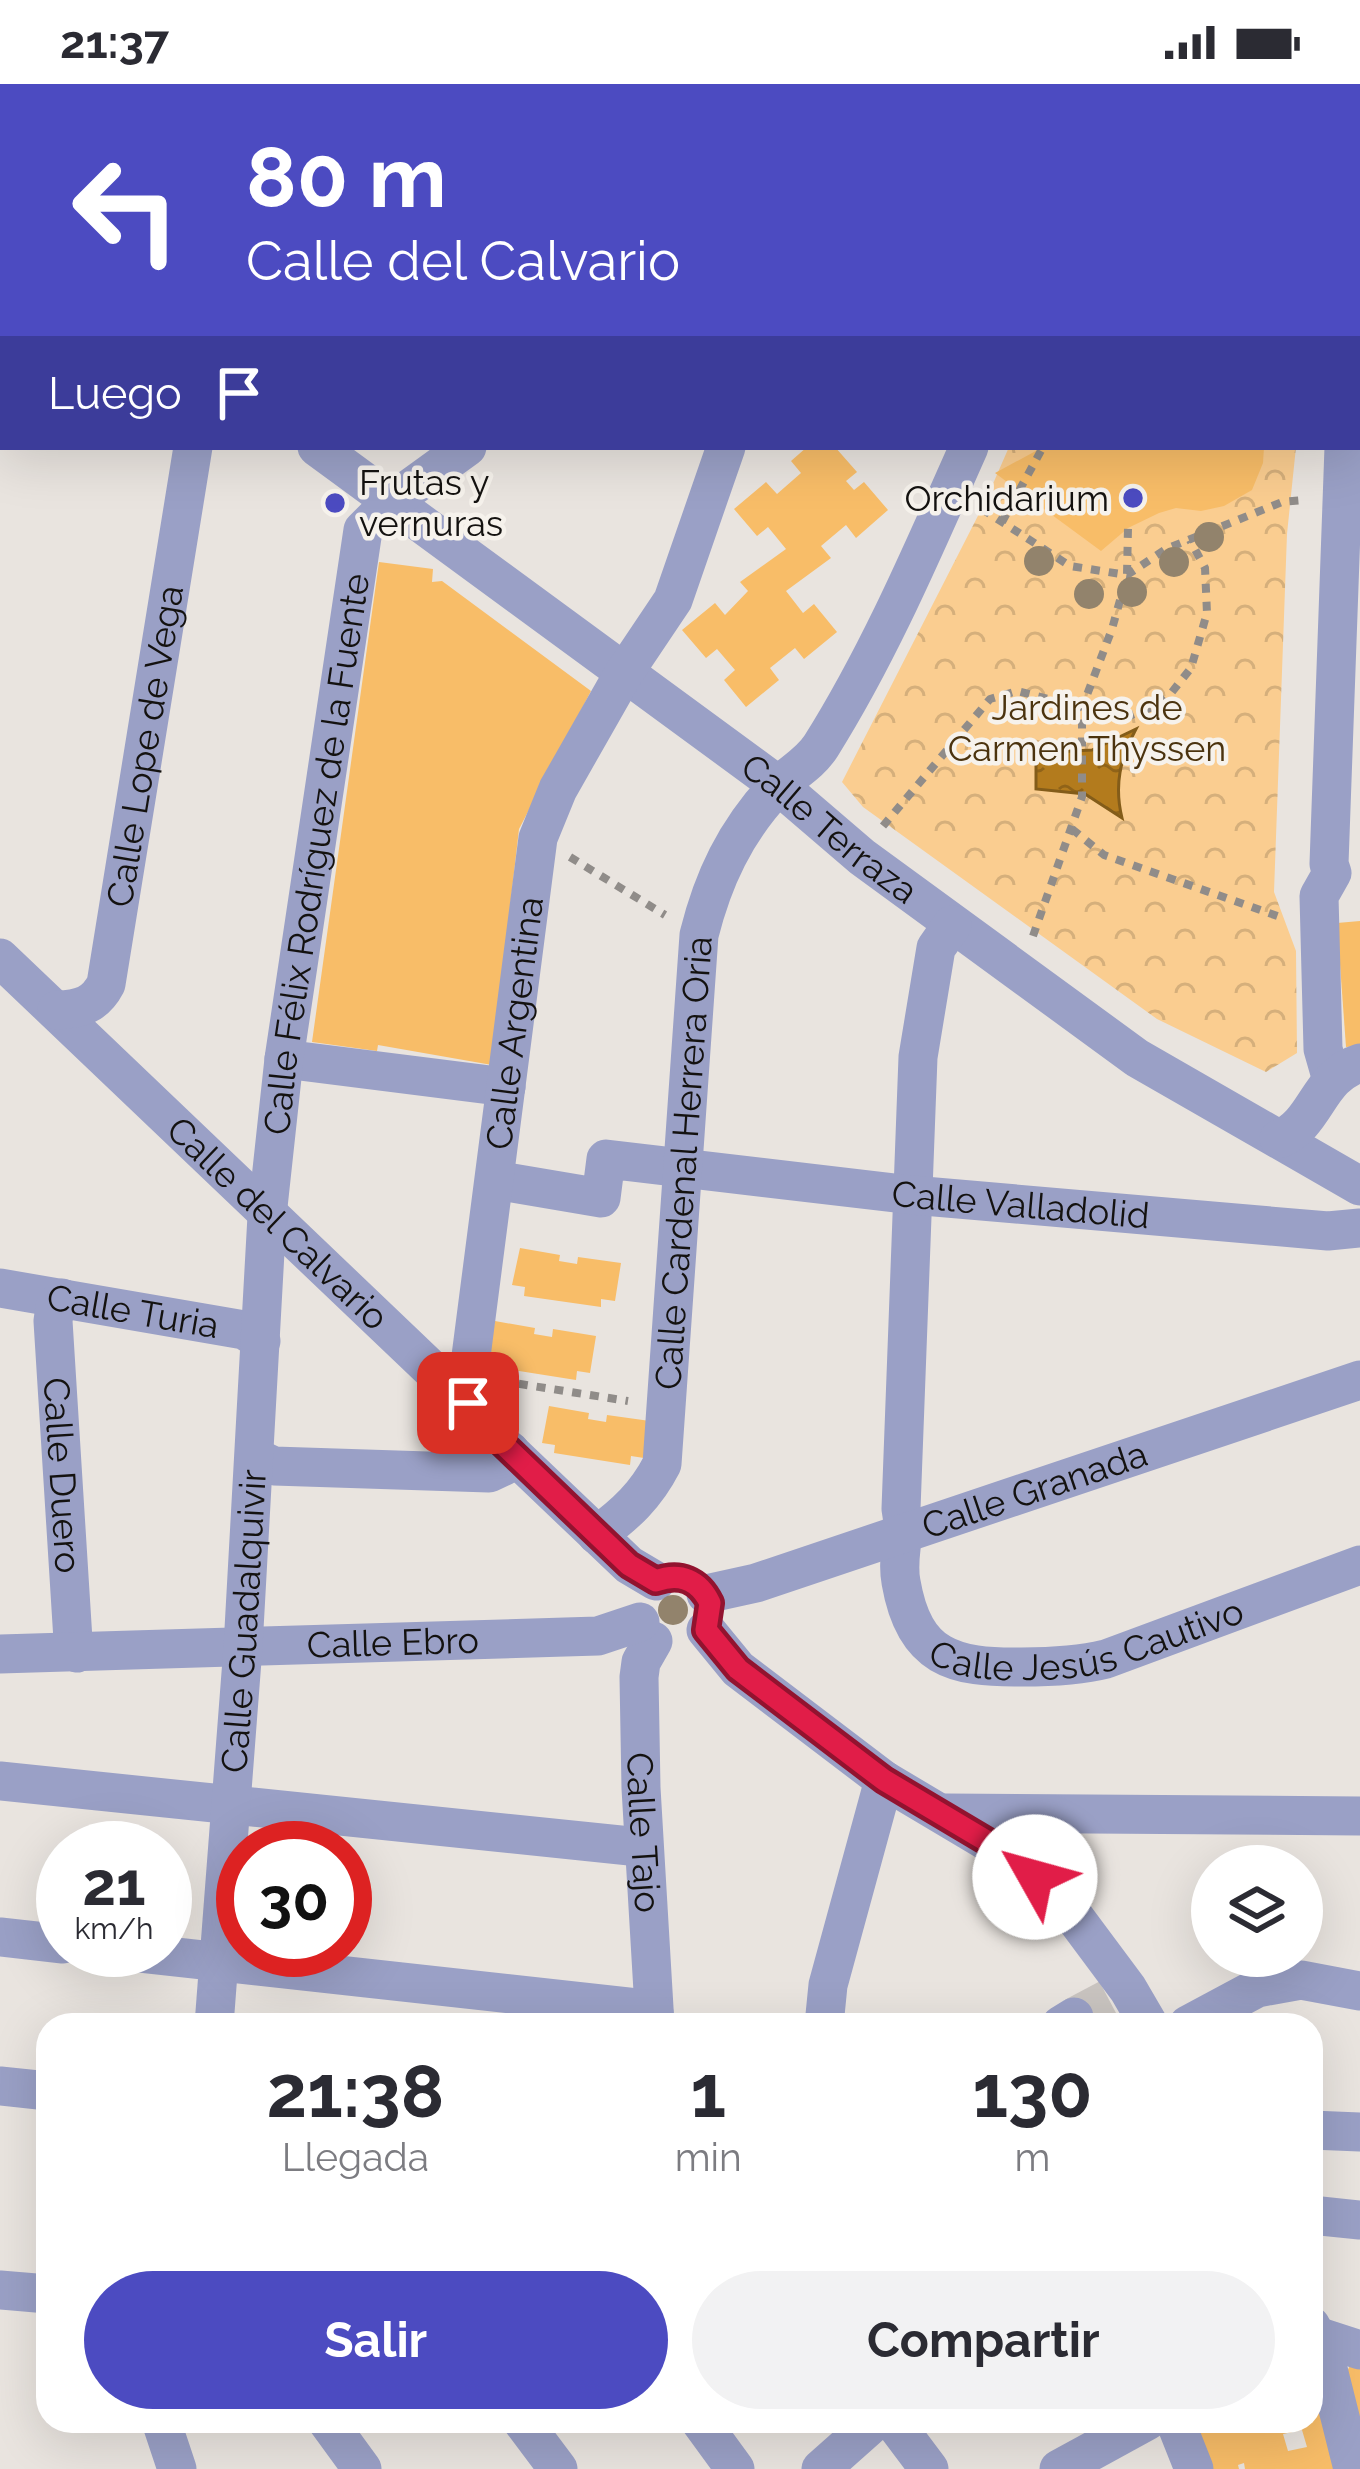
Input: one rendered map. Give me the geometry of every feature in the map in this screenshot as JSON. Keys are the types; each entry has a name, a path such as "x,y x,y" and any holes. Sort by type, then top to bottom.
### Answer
{"street":[{"name":"Calle Lope de Vega","path":"57,1010 86,1006 100,996 106,984 193,450"},
{"name":"Calle Terraza","path":"321,450 778,785 952,925 1137,1058 1360,1186"},
{"path":"391,502 463,450"},
{"name":"Calle Argentina","path":"468,1386 538,838 558,789 624,673 673,600 725,450"},
{"name":"Calle Cardenal Herrera Oria","path":"597,1535 648,1491 662,1464 699,935 708,898 736,835 778,785 819,750 888,624 968,450"},
{"path":"1280,1138 1298,1128 1346,1070 1323,1049 1319,896 1346,876 1328,864 1350,522 1344,450"},
{"name":"Calle Félix Rodríguez de la Fuente","path":"267,1216 284,1059 363,530 391,502"},
{"name":"Calle Jesús Cautivo","path":"952,925 936,948 918,1057 901,1509 907,1533 898,1560 910,1617 938,1653 960,1665 1076,1666 1360,1565"},
{"name":"Calle del Calvario","path":"0,958 454,1391 468,1386 478,1420 629,1565 656,1581"},
{"path":"284,1059 506,1087"},
{"name":"Calle Valladolid","path":"495,1180 601,1198 606,1159 912,1195 1328,1231 1360,1228"},
{"name":"Calle Guadalquivir","path":"230,1821 267,1216"},
{"name":"Calle Turia","path":"0,1288 253,1332 261,1341"},
{"name":"Calle Duero","path":"62,1298 53,1321 76,1653"},
{"name":"Calle Granada","path":"706,1612 756,1582 1360,1380"},
{"path":"255,1457 274,1466 489,1473 504,1466 510,1451"},
{"path":"706,1612 700,1638 682,1648 646,1632 641,1598 656,1581 667,1577 689,1580 738,1669 884,1780 1005,1852 1064,1903 1119,1994 1137,2013"},
{"name":"Calle Ebro","path":"0,1654 646,1632"},
{"name":"Calle Tajo","path":"646,1632 639,1677 654,2013"},
{"path":"825,2013 828,1985 884,1780"},
{"path":"0,1781 630,1846 644,1842"},
{"path":"946,1814 1360,1816"},
{"path":"0,1937 36,1941"},
{"name":"Calle Guadalquivir","path":"215,2013 219,1977"},
{"path":"359,1977 646,2008 650,2013"},
{"path":"1210,2013 1257,1988 1301,1980 1360,1991"},
{"path":"0,2086 36,2090"},
{"path":"1323,2130 1360,2132"},
{"path":"1323,2217 1360,2220"},
{"path":"0,2290 36,2293"},
{"path":"1325,2351 1353,2469"},
{"path":"164,2433 177,2469"},
{"path":"336,2433 362,2469"},
{"path":"531,2433 558,2469"},
{"path":"709,2433 735,2469"},
{"path":"821,2469 862,2433"},
{"path":"902,2433 928,2469"},
{"path":"1058,2469 1126,2433"},
{"path":"1180,2433 1194,2469"}],"path":[{"path":"1002,522 1040,450"},
{"path":"951,489 1070,566 1127,575 1166,549 1282,502 1315,500 1350,522"},
{"path":"1022,971 1082,796 1082,707 1127,575 1128,528"},
{"path":"862,856 990,699 1017,691 1111,718 1135,716 1172,692 1191,668 1201,640 1208,585 1190,540"},
{"path":"1071,828 1104,855 1281,918 1320,921"},
{"path":"538,838 699,935"},
{"path":"468,1386 666,1407"}],"green space":[{"name":"Jardines de Carmen Thyssen","path":"1008,450 1296,450 1287,534 1274,892 1296,951 1297,1053 1266,1072 1157,1019 863,807 842,782"}],"water":[{"path":"1136,729 1120,772 1122,818 1085,794 1036,789 1036,753 1092,750"}],"building":[{"path":"804,450 838,450 857,472 846,481 854,490 864,482 888,510 856,538 846,525 821,546 831,558 786,591 803,613 814,604 837,632 804,659 795,648 770,668 779,680 746,707 724,680 735,670 717,649 706,658 682,630 715,603 725,615 748,591 740,582 786,549 768,527 757,536 734,509 766,482 777,494 801,473 791,461"},
{"name":"Orchidarium","path":"1037,450 1264,450 1252,490 1224,506 1159,513 1128,528 1101,551 995,473"},
{"path":"379,562 433,569 432,582 442,581 591,691 519,829 492,1065 378,1045 377,1051 312,1042"},
{"path":"1360,921 1360,1046 1346,1047 1337,923"},
{"path":"520,1248 560,1255 559,1261 577,1264 578,1257 621,1263 615,1301 601,1299 601,1307 524,1296 525,1287 512,1285"},
{"path":"495,1321 535,1328 534,1334 552,1337 553,1329 596,1336 590,1373 577,1371 576,1380 500,1368 501,1360 488,1357"},
{"path":"549,1406 589,1413 588,1419 606,1422 607,1415 650,1421 644,1458 631,1456 630,1465 554,1453 555,1445 542,1443"},
{"path":"1360,2362 1360,2421 1346,2373 1351,2364"},
{"path":"1323,2402 1343,2469 1245,2469 1244,2463 1239,2469 1209,2469 1196,2433 1288,2433 1283,2434 1288,2451 1307,2447 1303,2433 1323,2433"}],"tunnel":[{"path":"1082,2013 1110,1998"}],"place":[{"name":"Orchidarium","path":"1133,498"},
{"name":"Frutas y vernuras","path":"335,503"}],"route":[{"path":"468,1403 478,1420 629,1565 656,1581 678,1576 699,1586 710,1603 706,1630 738,1669 884,1780 946,1814 1035,1877"}]}
